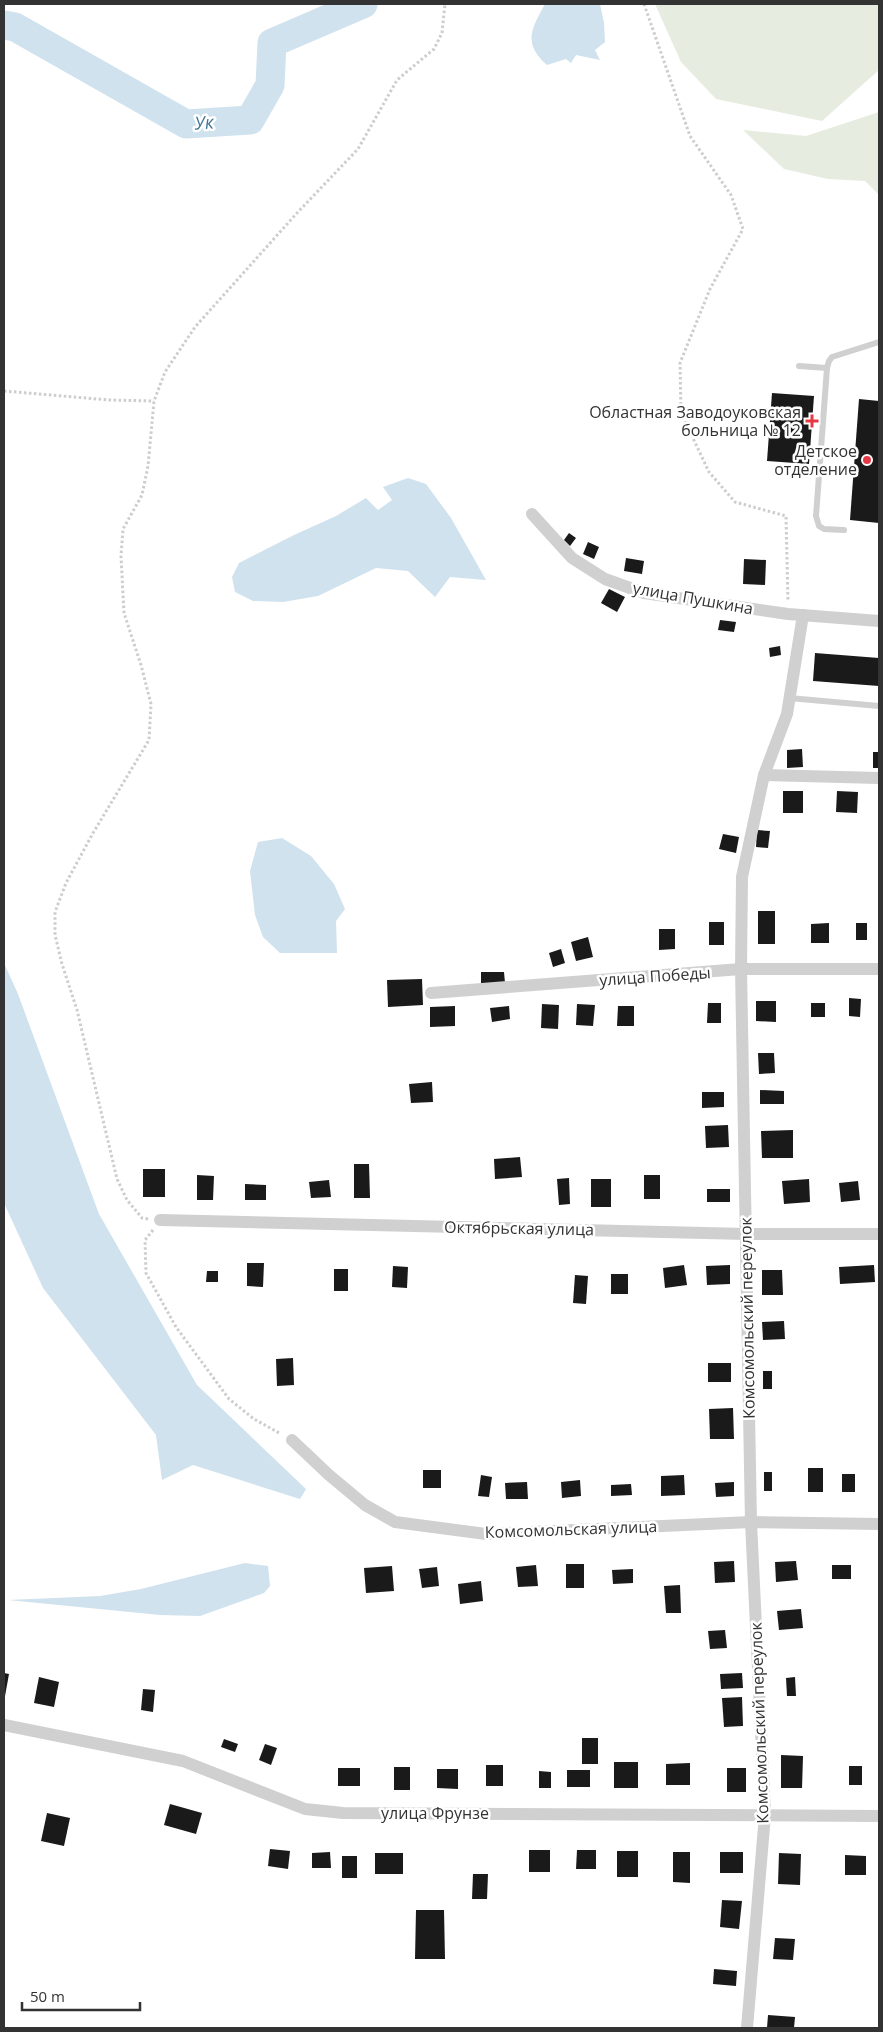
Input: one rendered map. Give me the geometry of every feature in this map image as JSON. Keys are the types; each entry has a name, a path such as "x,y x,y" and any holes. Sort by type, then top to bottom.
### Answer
{"street":[{"name":"улица Пушкина","path":"532,514 572,558 605,579 644,593 788,614 879,621"},
{"name":"Комсомольский переулок","path":"747,2028 765,1815 751,1522 741,969 742,877 764,775 787,714 803,615"},
{"path":"764,775 879,778"},
{"name":"улица Победы","path":"431,993 741,969 879,969"},
{"name":"Октябрьская улица","path":"160,1220 746,1234 879,1234"},
{"name":"Комсомольская улица","path":"292,1440 329,1475 365,1505 395,1522 486,1534 751,1522 879,1524"},
{"name":"улица Фрунзе","path":"4,1725 182,1761 305,1809 343,1813 879,1816"}],"lane":[{"path":"844,530 824,529 819,526 816,516 827,368 832,357 879,342"},
{"path":"799,366 827,368"},
{"path":"790,698 879,706"}],"path":[{"path":"160,1220 142,1218 127,1200 117,1179 77,1010 55,936 55,912 70,874 149,740 151,704 141,665 124,613 121,556 123,529 142,495 148,466 154,401 165,372 195,328 297,213 358,149 397,80 434,49 442,32 445,4"},
{"path":"644,4 690,136 731,194 743,229 710,289 680,363 682,413 709,472 735,502 786,516 788,614"},
{"path":"4,391 109,400 154,401"},
{"path":"160,1220 145,1240 146,1273 176,1327 229,1399 254,1419 292,1440"}],"shaded area":[{"path":"655,4 879,4 879,70 822,121 716,99 681,62"},
{"path":"879,112 879,195 865,181 828,179 784,169 743,130 806,136"}],"water":[{"path":"545,4 600,4 605,42 595,50 600,60 576,55 571,63 566,59 547,65 539,57 534,50 532,35 533,28"},
{"path":"408,478 426,484 451,518 486,580 450,577 435,597 408,571 376,568 318,596 283,602 253,601 235,592 232,577 239,563 336,516 366,498 378,510 392,500 383,487"},
{"path":"282,838 311,856 334,884 345,909 336,921 337,953 280,953 263,937 255,915 250,871 258,842"},
{"path":"4,963 18,994 99,1214 197,1385 306,1489 300,1499 193,1465 162,1480 156,1435 43,1288 4,1203"},
{"path":"245,1563 268,1566 270,1586 264,1593 200,1616 160,1615 8,1600 100,1596 141,1589"}],"building":[{"path":"772,393 814,396 809,464 767,461"},
{"name":"Детское отделение","path":"859,399 879,401 879,523 850,520"},
{"path":"569,533 576,538 570,546 564,540"},
{"path":"588,542 599,547 594,559 583,554"},
{"path":"626,558 644,561 642,574 624,571"},
{"path":"744,559 766,560 765,585 743,584"},
{"path":"609,589 625,597 617,612 601,603"},
{"path":"720,620 736,622 734,632 718,630"},
{"path":"780,646 781,655 770,657 769,648"},
{"path":"815,653 879,658 879,686 813,681"},
{"path":"802,749 803,767 787,768 787,750"},
{"path":"873,752 879,752 879,768 873,768"},
{"path":"783,791 803,791 803,813 783,813"},
{"path":"837,791 858,792 857,813 836,812"},
{"path":"757,830 770,831 768,848 756,847"},
{"path":"723,834 739,837 736,853 719,849"},
{"path":"758,911 775,911 775,944 758,944"},
{"path":"709,922 724,922 724,945 709,945"},
{"path":"829,923 829,943 811,943 811,924"},
{"path":"856,923 867,923 867,940 856,940"},
{"path":"659,929 675,929 675,949 659,950"},
{"path":"588,937 593,957 576,961 571,942"},
{"path":"561,949 565,963 553,967 549,953"},
{"path":"481,972 504,972 505,983 481,983"},
{"path":"422,979 423,1005 388,1007 387,980"},
{"path":"849,998 861,999 860,1017 849,1016"},
{"path":"756,1001 776,1001 776,1022 756,1021"},
{"path":"708,1003 721,1003 721,1023 707,1023"},
{"path":"811,1003 825,1003 825,1017 811,1017"},
{"path":"542,1004 559,1005 558,1029 541,1028"},
{"path":"577,1004 595,1005 593,1026 576,1025"},
{"path":"455,1006 455,1026 430,1027 430,1007"},
{"path":"509,1006 510,1019 492,1022 490,1008"},
{"path":"618,1006 634,1006 634,1026 617,1026"},
{"path":"758,1053 774,1053 775,1073 759,1074"},
{"path":"432,1082 433,1102 411,1103 409,1084"},
{"path":"760,1090 784,1091 784,1104 760,1104"},
{"path":"702,1092 724,1092 724,1107 702,1108"},
{"path":"728,1125 729,1147 706,1148 705,1126"},
{"path":"793,1130 793,1158 762,1158 761,1131"},
{"path":"520,1157 522,1177 495,1179 494,1159"},
{"path":"354,1164 369,1164 370,1198 354,1198"},
{"path":"143,1169 165,1169 165,1197 143,1197"},
{"path":"197,1175 214,1176 213,1200 197,1200"},
{"path":"644,1175 660,1175 660,1199 644,1199"},
{"path":"569,1178 570,1204 559,1205 557,1179"},
{"path":"591,1179 611,1179 611,1207 591,1207"},
{"path":"809,1179 810,1202 784,1204 782,1181"},
{"path":"329,1180 331,1197 311,1198 309,1182"},
{"path":"858,1181 860,1200 841,1202 839,1183"},
{"path":"245,1184 266,1185 266,1200 245,1200"},
{"path":"707,1189 730,1189 730,1202 707,1202"},
{"path":"247,1263 264,1263 263,1287 247,1286"},
{"path":"684,1265 687,1285 665,1288 663,1268"},
{"path":"730,1265 730,1284 707,1285 706,1266"},
{"path":"874,1265 875,1282 840,1284 839,1267"},
{"path":"393,1266 408,1267 407,1288 392,1287"},
{"path":"334,1269 348,1269 348,1291 334,1291"},
{"path":"762,1270 782,1270 783,1295 762,1295"},
{"path":"207,1271 218,1271 218,1282 206,1282"},
{"path":"611,1274 628,1274 628,1294 611,1294"},
{"path":"575,1275 588,1276 586,1304 573,1303"},
{"path":"784,1321 785,1339 763,1340 762,1322"},
{"path":"293,1358 294,1385 277,1386 276,1359"},
{"path":"708,1363 731,1363 731,1382 708,1382"},
{"path":"763,1371 772,1371 772,1389 763,1389"},
{"path":"733,1408 734,1439 710,1439 709,1409"},
{"path":"808,1468 823,1468 823,1492 808,1492"},
{"path":"423,1470 441,1470 441,1488 423,1488"},
{"path":"764,1472 772,1472 772,1491 764,1491"},
{"path":"842,1474 855,1474 855,1492 842,1492"},
{"path":"481,1475 492,1477 489,1497 478,1496"},
{"path":"684,1475 685,1495 661,1496 661,1476"},
{"path":"580,1480 581,1496 562,1498 561,1482"},
{"path":"527,1482 528,1499 506,1499 505,1483"},
{"path":"734,1482 734,1496 716,1497 715,1483"},
{"path":"631,1484 632,1495 611,1496 611,1485"},
{"path":"734,1561 735,1582 715,1583 714,1562"},
{"path":"796,1561 798,1580 776,1582 775,1562"},
{"path":"566,1564 584,1564 584,1588 566,1588"},
{"path":"536,1565 538,1586 518,1587 516,1567"},
{"path":"832,1565 851,1565 851,1579 832,1579"},
{"path":"392,1566 394,1591 366,1593 364,1568"},
{"path":"437,1567 439,1586 422,1588 419,1569"},
{"path":"633,1569 633,1583 613,1584 612,1570"},
{"path":"481,1581 483,1601 460,1604 458,1584"},
{"path":"680,1585 681,1613 666,1613 664,1586"},
{"path":"801,1609 803,1628 779,1630 777,1611"},
{"path":"725,1630 727,1648 710,1649 708,1631"},
{"path":"4,1673 9,1674 5,1696 4,1696"},
{"path":"742,1673 743,1688 721,1689 720,1674"},
{"path":"39,1677 59,1682 54,1707 34,1703"},
{"path":"795,1677 796,1696 787,1696 786,1678"},
{"path":"143,1689 155,1690 153,1712 141,1710"},
{"path":"742,1697 743,1726 724,1727 722,1698"},
{"path":"582,1738 598,1738 598,1764 582,1764"},
{"path":"224,1739 238,1744 235,1752 221,1747"},
{"path":"265,1744 277,1748 271,1765 259,1760"},
{"path":"781,1755 803,1756 802,1788 781,1788"},
{"path":"614,1762 638,1762 638,1788 614,1788"},
{"path":"690,1763 690,1785 666,1785 666,1764"},
{"path":"486,1765 503,1765 503,1786 486,1786"},
{"path":"849,1766 862,1766 862,1785 849,1785"},
{"path":"394,1767 410,1767 410,1790 394,1790"},
{"path":"338,1768 360,1768 360,1786 338,1786"},
{"path":"727,1768 746,1768 746,1792 727,1792"},
{"path":"437,1769 458,1769 458,1789 437,1788"},
{"path":"567,1770 590,1770 590,1787 567,1787"},
{"path":"539,1771 551,1772 551,1788 539,1788"},
{"path":"170,1804 202,1813 196,1834 164,1825"},
{"path":"47,1813 70,1818 64,1846 41,1841"},
{"path":"270,1849 290,1851 288,1869 268,1866"},
{"path":"529,1850 550,1850 550,1872 529,1872"},
{"path":"577,1850 596,1850 596,1869 576,1869"},
{"path":"617,1851 638,1851 638,1877 617,1877"},
{"path":"330,1852 331,1868 312,1868 312,1853"},
{"path":"673,1852 690,1852 690,1883 673,1882"},
{"path":"720,1852 743,1852 743,1873 720,1873"},
{"path":"375,1853 403,1853 403,1874 375,1874"},
{"path":"779,1853 801,1854 800,1885 778,1884"},
{"path":"845,1855 866,1856 866,1875 845,1875"},
{"path":"342,1856 357,1856 357,1878 342,1878"},
{"path":"473,1874 488,1874 487,1899 472,1899"},
{"path":"722,1900 742,1901 739,1929 720,1927"},
{"path":"416,1910 444,1910 445,1959 415,1959"},
{"path":"775,1938 795,1939 793,1960 773,1959"},
{"path":"714,1969 737,1971 736,1986 713,1984"},
{"path":"768,2015 795,2017 794,2028 767,2028"}],"waterway":[{"name":"Ук","path":"4,25 15,27 186,124 250,120 270,85 272,43 363,4"}],"place":[{"name":"Областная Заводоуковская больница № 12","path":"812,421"},
{"name":"Детское отделение","path":"867,460"}]}
